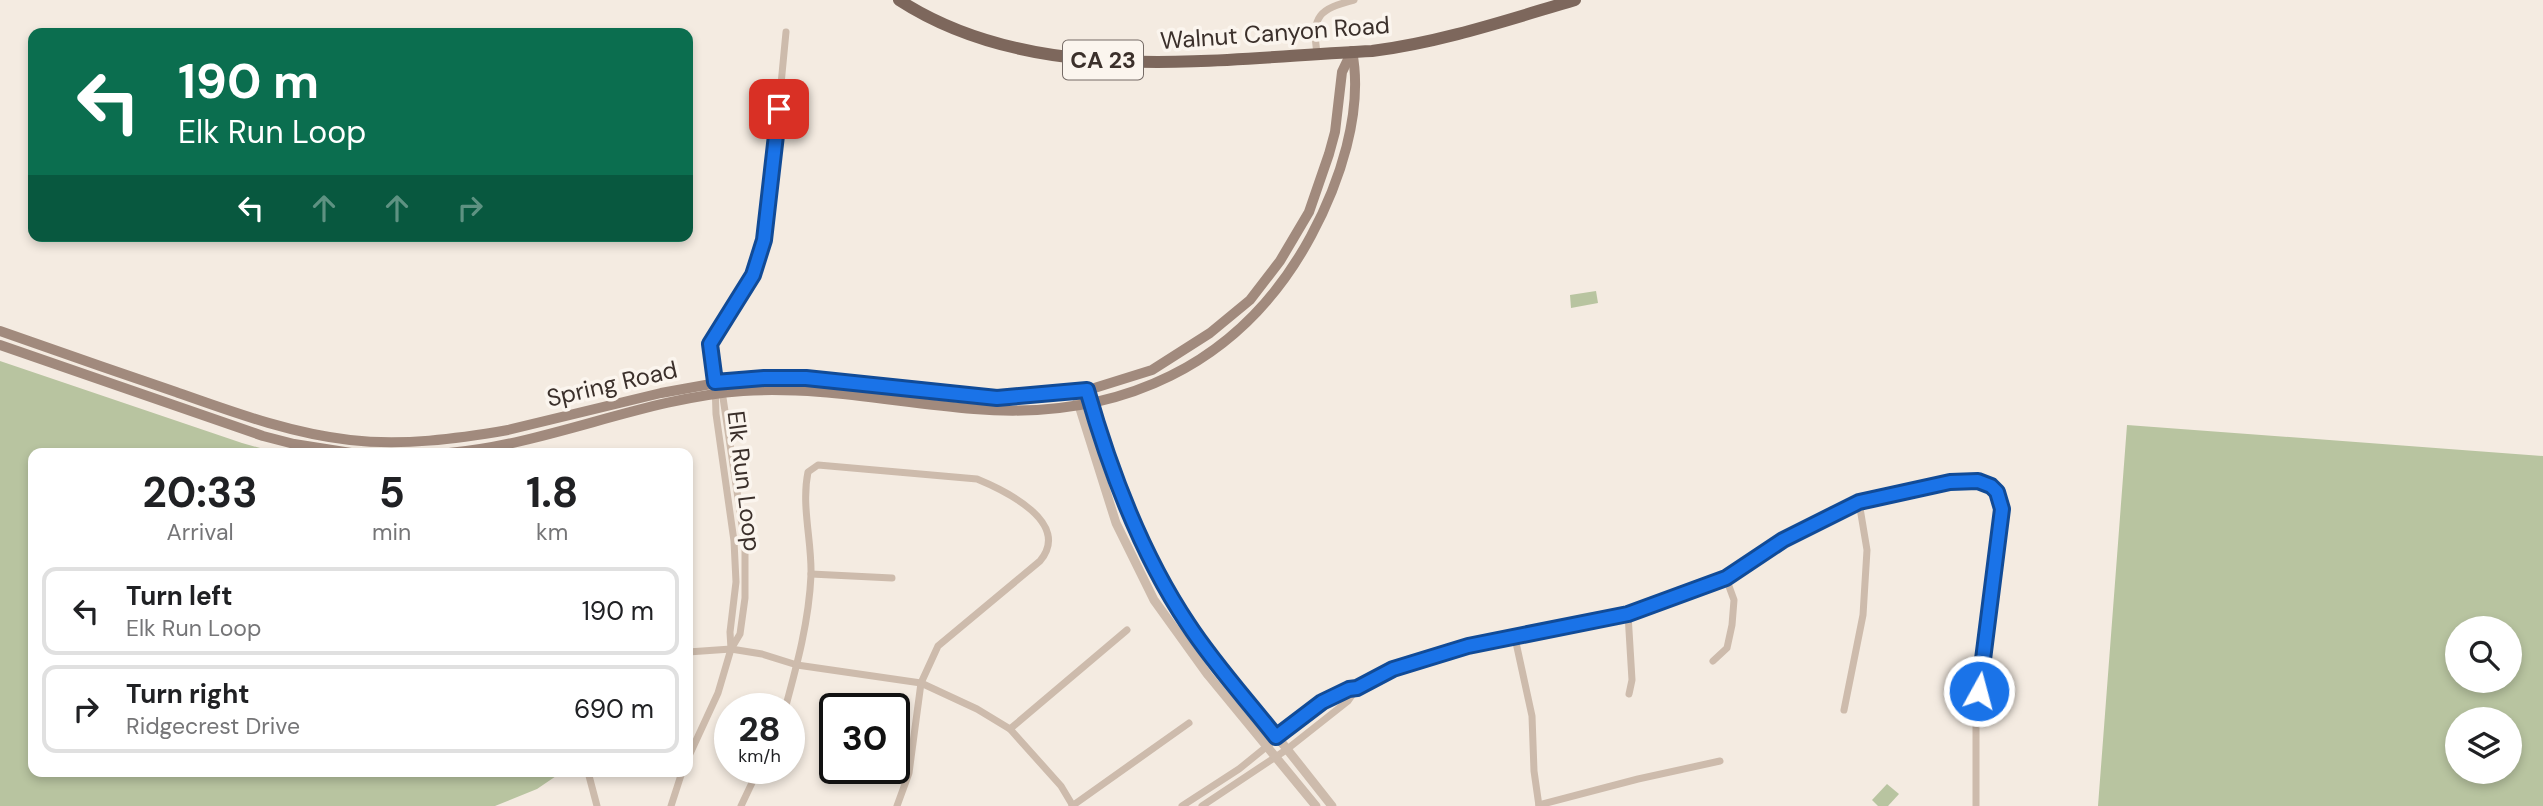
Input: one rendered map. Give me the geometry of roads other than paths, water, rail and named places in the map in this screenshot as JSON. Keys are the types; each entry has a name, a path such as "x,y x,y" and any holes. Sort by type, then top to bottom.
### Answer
{"main road":[{"name":"Walnut Canyon Road","path":"900,0 913,10 949,27 998,44 1083,58 1139,62 1402,47 1442,39 1575,0"},
{"name":"Spring Road","path":"0,331 262,422 328,437 374,442 457,439 508,430 715,382 764,378 806,378 997,398 1074,393 1123,381 1164,364 1210,333 1250,300 1272,271 1309,212 1335,132 1342,72 1352,51"},
{"name":"Spring Road","path":"485,448 719,394 764,390 806,391 1000,411 1091,403 1144,388 1186,368 1238,332 1262,308 1282,282 1317,225 1340,167 1354,94 1356,71 1352,51"},
{"path":"0,345 263,436 320,448"}],"street":[{"path":"1317,53 1315,41 1319,15 1327,8 1354,0"},
{"name":"Elk Run Loop","path":"693,747 718,693 731,649 736,562 719,394 710,344 753,275 764,240 786,32"},
{"path":"1087,390 1115,477 1144,547 1188,624 1332,806"},
{"path":"1074,393 1116,523 1154,600 1208,675 1316,806"},
{"path":"789,693 804,637 811,574 804,487 808,472 818,465 978,479 1025,505 1043,522 1049,542 1048,552 938,646 921,683 909,773 897,806"},
{"path":"1182,806 1238,769 1322,702 1393,669 1468,646 1628,614 1726,578 1783,540 1859,502 1950,482 1978,481 1991,486 1997,492 2002,509 1976,717 1976,806"},
{"path":"1844,710 1863,615 1867,550 1859,502"},
{"path":"811,574 891,578"},
{"path":"1713,661 1727,648 1732,625 1734,600 1726,578"},
{"path":"1628,614 1632,680 1629,694"},
{"path":"1010,729 1127,630"},
{"path":"1515,638 1532,716 1539,806 1638,779 1720,761"},
{"path":"693,652 731,649 771,656 797,665 921,683 977,709 1010,729 1061,786 1072,806 1189,723"},
{"path":"1202,806 1286,750 1348,701 1357,688"},
{"path":"589,777 597,806"},
{"path":"671,806 680,777"},
{"path":"741,806 751,784"}]}
